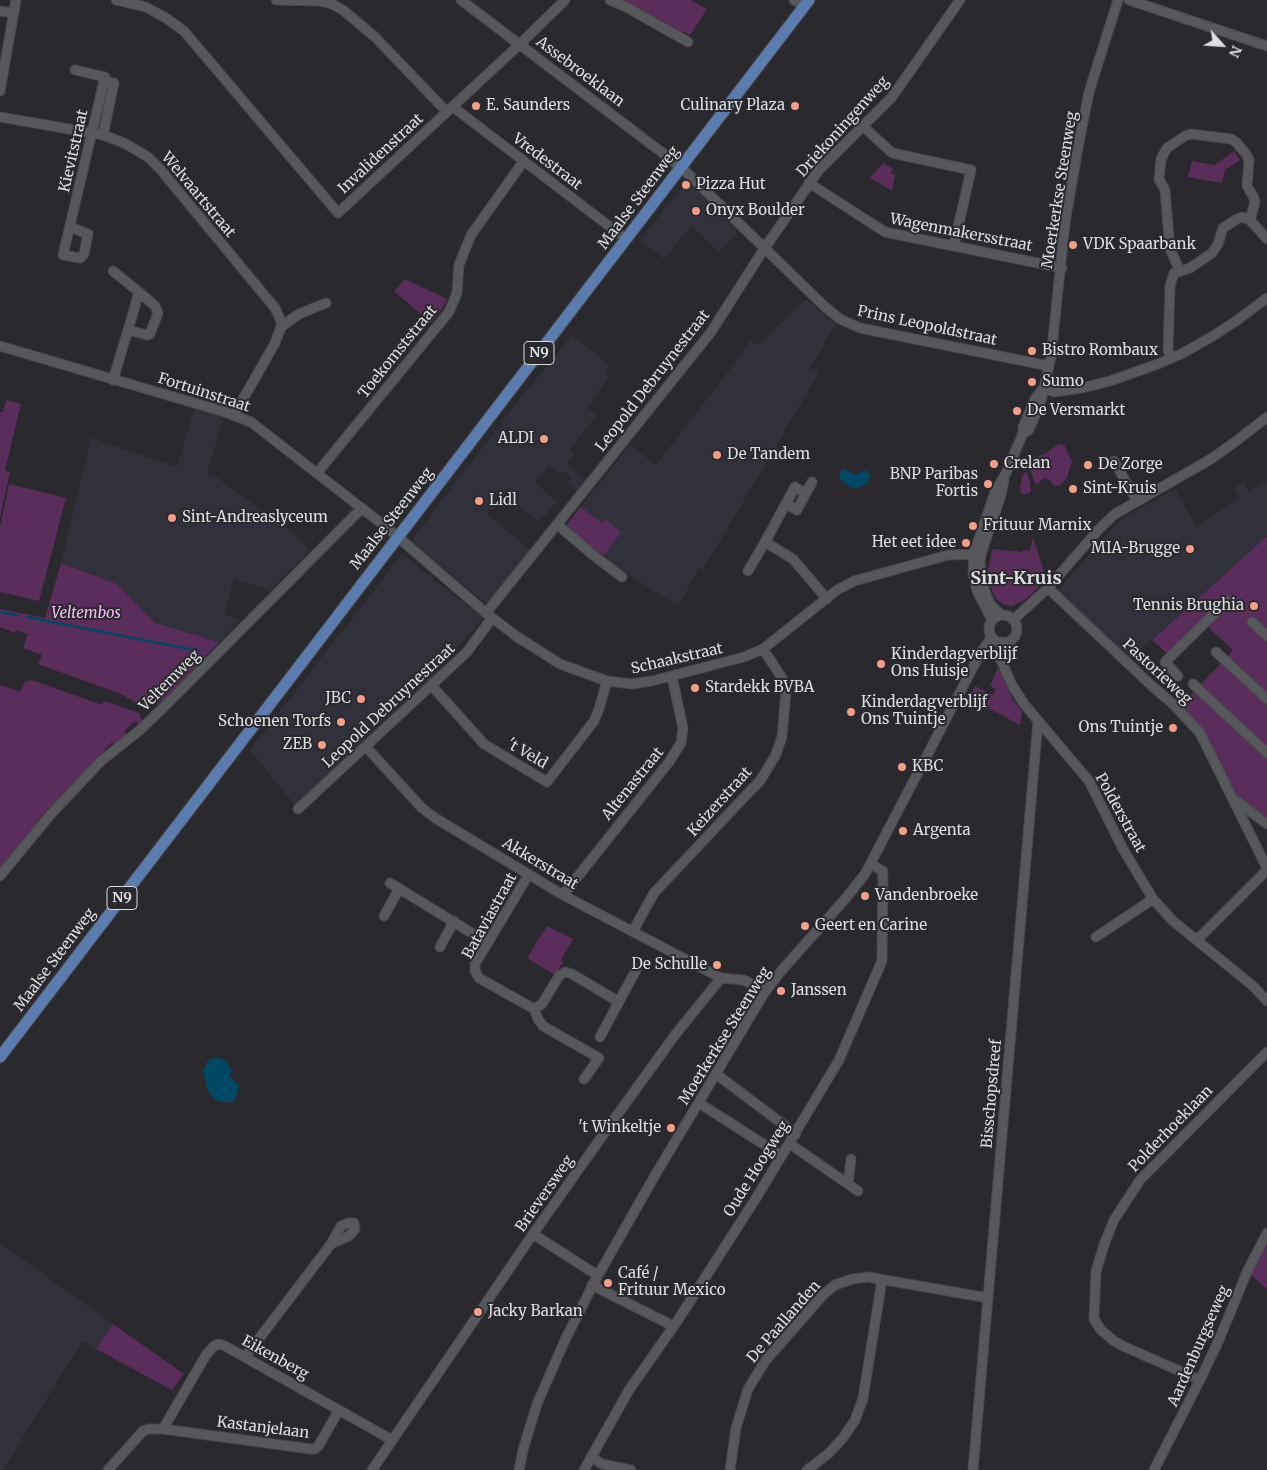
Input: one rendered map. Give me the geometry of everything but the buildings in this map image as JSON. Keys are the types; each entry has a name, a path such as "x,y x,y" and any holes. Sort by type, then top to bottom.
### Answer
{"main road":[{"name":"Maalse Steenweg","path":"0,1057 681,167 802,2"}],"street":[{"path":"0,92 16,0"},
{"name":"Invalidenstraat","path":"116,0 146,7 184,31 338,213 565,0"},
{"name":"Vredestraat","path":"276,0 319,1 332,4 343,10 375,37 450,109 626,239"},
{"name":"Assebroeklaan","path":"461,0 681,167"},
{"path":"610,0 688,42"},
{"name":"Driekoningenweg","path":"764,249 819,170 892,97 960,0"},
{"name":"Moerkerkse Steenweg","path":"992,620 981,601 975,585 973,572 995,492 1006,473 1023,433 1029,430 1042,401 1049,366 1066,223 1088,100 1118,0"},
{"path":"1128,0 1267,46"},
{"path":"0,11 14,13"},
{"path":"75,70 105,77 104,81"},
{"name":"Kievitstraat","path":"70,227 104,81 114,83 103,135"},
{"name":"Welvaartstraat","path":"0,117 103,135 124,142 153,161 275,308 281,321 281,327"},
{"path":"864,126 892,153 971,170 954,245"},
{"path":"1180,271 1170,249 1165,190 1159,179 1161,159 1167,148 1184,136 1191,134 1231,139 1236,142 1249,160 1247,186 1254,196 1255,202 1250,220"},
{"name":"Toekomststraat","path":"317,473 449,312 456,293 459,265 471,235 523,162"},
{"name":"Prins Leopoldstraat","path":"681,167 832,314 853,326 1049,366"},
{"name":"Wagenmakersstraat","path":"809,183 881,230 1062,268"},
{"path":"1171,358 1168,350 1170,280 1174,274 1190,268 1212,253 1218,244 1223,228 1232,221 1242,218 1250,220 1267,239"},
{"name":"Leopold Debruynestraat","path":"298,809 467,652 489,615 711,332 764,249"},
{"path":"113,271 155,306 158,313 150,334 147,335 128,330"},
{"path":"113,380 139,292"},
{"path":"1044,388 1054,392 1082,388 1110,381 1183,354 1236,321 1267,298"},
{"path":"234,415 281,327 299,314 326,303"},
{"name":"Fortuinstraat","path":"0,346 243,418 261,428 397,537"},
{"path":"1013,620 1048,588 1099,529 1115,514 1211,459 1267,417"},
{"path":"1114,460 1137,501"},
{"path":"786,504 797,510 812,482"},
{"path":"748,571 794,487 806,493"},
{"name":"Veltemweg","path":"0,876 51,814 101,761 140,730 165,706 362,508"},
{"path":"558,525 592,555 622,577"},
{"name":"Schaakstraat","path":"397,537 489,615 546,656 577,671 607,681 632,684 672,677 744,657 763,649 844,585 864,577 948,555 978,554"},
{"path":"765,542 793,558 827,599"},
{"name":"Moerkerkse Steenweg","path":"978,554 984,590 990,604 1001,615"},
{"name":"Pastorieweg","path":"1048,588 1173,704 1200,732 1267,869"},
{"path":"1178,676 1165,662 1227,601"},
{"path":"1001,615 1008,616 1013,620 1016,633 1009,641 1001,642 992,637 989,629 992,620 1001,615"},
{"path":"1252,622 1267,636"},
{"name":"Moerkerkse Steenweg","path":"519,1470 539,1398 597,1275 765,992 846,898 871,864 981,652 992,637"},
{"name":"Polderstraat","path":"1001,642 1001,660 1012,685 1024,704 1089,781 1123,849 1153,899 1173,922 1252,986 1267,1001"},
{"name":"Keizerstraat","path":"633,931 654,893 760,781 775,756 782,737 786,684 763,649"},
{"path":"981,652 996,654 1001,660"},
{"path":"1216,652 1267,699"},
{"name":"Altenastraat","path":"563,894 669,762 681,743 683,728 672,677"},
{"name":"'t Veld","path":"432,686 484,744 547,782 594,721 600,709 607,681"},
{"path":"1193,684 1267,753"},
{"name":"Bisschopsdreef","path":"973,1470 1038,721"},
{"name":"Akkerstraat","path":"366,747 422,808 563,894 721,978"},
{"path":"1231,794 1267,824"},
{"name":"Oude Hoogweg","path":"584,1470 629,1390 674,1326 790,1144 839,1060 882,961 883,871 871,864"},
{"path":"1197,940 1267,869"},
{"name":"Bataviastraat","path":"529,874 475,964 475,971 479,978 534,1009 543,1026 599,1058 584,1079"},
{"path":"390,883 488,943"},
{"path":"384,916 399,889"},
{"path":"1096,938 1153,899"},
{"path":"440,947 454,922"},
{"path":"600,1037 636,970"},
{"path":"534,1009 542,1004 559,976 565,972 572,974 619,1002"},
{"path":"721,978 744,980 765,992"},
{"name":"Brieversweg","path":"372,1470 533,1234 670,1043 721,978"},
{"name":"Polderhoeklaan","path":"1200,1380 1114,1342 1101,1330 1094,1320 1096,1271 1114,1220 1140,1180 1267,1052"},
{"path":"716,1074 796,1134"},
{"path":"699,1103 782,1156"},
{"path":"790,1144 858,1191"},
{"path":"848,1184 851,1159"},
{"name":"Aardenburgseweg","path":"1154,1470 1200,1380 1247,1272 1267,1233"},
{"path":"533,1234 597,1275"},
{"path":"245,1357 331,1244"},
{"name":"De Paallanden","path":"730,1470 736,1428 748,1389 766,1360 823,1295 835,1285 852,1279 868,1278 988,1298"},
{"path":"807,1470 828,1454 843,1438 855,1420 863,1398 882,1280"},
{"path":"592,1285 674,1326"},
{"name":"Eikenberg","path":"163,1429 206,1356 214,1346 221,1344 392,1440"},
{"name":"Kastanjelaan","path":"163,1429 311,1450 319,1445 339,1410"},
{"path":"108,1470 143,1431 163,1429"},
{"path":"591,1457 602,1464 631,1470"}],"shaded area":[{"path":"687,181 738,232 719,252 692,227 683,235 664,259 640,240"},
{"name":"De Tandem","path":"806,299 836,324 810,368 820,371 703,570 699,568 678,606 610,562 609,558 591,548 577,537 567,524 630,445 656,465 731,368 749,341 758,345"},
{"path":"572,335 610,365 604,373 609,377 587,407 597,415 570,449 575,454 567,464 586,480 578,491 568,482 572,477 564,471 558,474 549,466 535,483 557,501 539,522 505,495 493,510 491,509 487,514 531,551 486,604 411,541 515,405"},
{"name":"Sint-Andreaslyceum","path":"196,404 225,412 207,473 215,476 294,534 310,551 270,590 234,579 224,614 240,620 219,642 155,623 117,584 61,563 91,438 177,467"},
{"path":"1267,480 1267,536 1130,659 1058,590 1121,519 1175,489 1196,526 1239,498 1233,489 1244,482 1249,492"},
{"path":"402,554 483,618 426,684 405,700 295,805 250,750"},
{"path":"0,1243 113,1324 96,1349 82,1341 3,1470 0,1470"}],"green space":[{"path":"617,0 690,0 707,9 690,35 684,32 679,34"},
{"path":"1234,151 1240,160 1225,170 1222,183 1188,177 1192,161 1215,165"},
{"path":"883,163 893,169 891,174 895,175 892,191 870,178"},
{"path":"405,279 447,299 431,323 394,291"},
{"path":"6,400 21,404 5,470 10,472 0,518 0,412 3,412"},
{"path":"1059,444 1064,445 1072,461 1067,478 1059,486 1053,485 1051,481 1045,478 1038,484 1035,483 1027,460 1045,454"},
{"path":"1025,472 1027,472 1030,482 1031,491 1028,494 1021,493 1020,487"},
{"path":"9,484 66,498 39,601 0,592 0,527"},
{"path":"581,507 602,523 605,519 621,532 604,555 577,537 567,524"},
{"path":"1267,536 1267,819 1233,792 1179,708 1233,650 1206,625 1172,658 1152,640"},
{"path":"1033,537 1046,578 1023,601 1012,606 1005,605 996,599 990,586 988,571 992,549 1030,551"},
{"name":"Veltembos","path":"61,563 117,584 155,623 219,642 166,698 152,705 141,706 121,694 38,664 42,655 23,648 28,634 16,630 15,633 0,627 0,609 45,618"},
{"path":"998,667 1013,700 1022,712 1020,725 969,698 975,686 993,695 996,689 990,686"},
{"path":"32,680 102,705 104,701 139,713 142,721 140,724 134,722 124,731 127,735 115,746 112,742 46,811 0,868 0,685 20,692 25,682"},
{"path":"547,926 573,939 555,975 527,958"},
{"path":"1267,1245 1267,1289 1251,1275"},
{"path":"113,1324 184,1374 172,1390 96,1349"}],"water":[{"path":"845,469 855,475 868,471 870,478 867,483 858,488 851,488 840,479 840,472"},
{"path":"213,1058 227,1061 231,1071 230,1077 239,1086 233,1102 220,1102 214,1099 208,1091 203,1070 207,1062"}],"waterway":[{"path":"0,612 17,615"},
{"path":"27,617 199,651"}],"place":[{"name":"E. Saunders","path":"476,106"},
{"name":"Culinary Plaza","path":"795,106"},
{"name":"Pizza Hut","path":"686,185"},
{"name":"Onyx Boulder","path":"696,211"},
{"name":"VDK Spaarbank","path":"1073,245"},
{"name":"Bistro Rombaux","path":"1032,351"},
{"name":"Sumo","path":"1032,382"},
{"name":"De Versmarkt","path":"1017,411"},
{"name":"ALDI","path":"544,439"},
{"name":"De Tandem","path":"717,455"},
{"name":"Crelan","path":"994,464"},
{"name":"De Zorge","path":"1088,465"},
{"name":"BNP Paribas Fortis","path":"988,484"},
{"name":"Sint-Kruis","path":"1073,489"},
{"name":"Lidl","path":"479,501"},
{"name":"Sint-Andreaslyceum","path":"172,518"},
{"name":"Frituur Marnix","path":"973,526"},
{"name":"Het eet idee","path":"966,543"},
{"name":"MIA-Brugge","path":"1190,549"},
{"name":"Tennis Brughia","path":"1254,606"},
{"name":"Kinderdagverblijf Ons Huisje","path":"881,664"},
{"name":"Stardekk BVBA","path":"695,688"},
{"name":"JBC","path":"361,699"},
{"name":"Kinderdagverblijf Ons Tuintje","path":"851,712"},
{"name":"Schoenen Torfs","path":"341,722"},
{"name":"Ons Tuintje","path":"1173,728"},
{"name":"ZEB","path":"322,745"},
{"name":"KBC","path":"902,767"},
{"name":"Argenta","path":"903,831"},
{"name":"Vandenbroeke","path":"865,896"},
{"name":"Geert en Carine","path":"805,926"},
{"name":"De Schulle","path":"717,965"},
{"name":"Janssen","path":"781,991"},
{"name":"'t Winkeltje","path":"671,1128"},
{"name":"Café / Frituur Mexico","path":"608,1283"},
{"name":"Jacky Barkan","path":"478,1312"}],"district":[{"name":"Sint-Kruis","path":"1016,579"}]}
